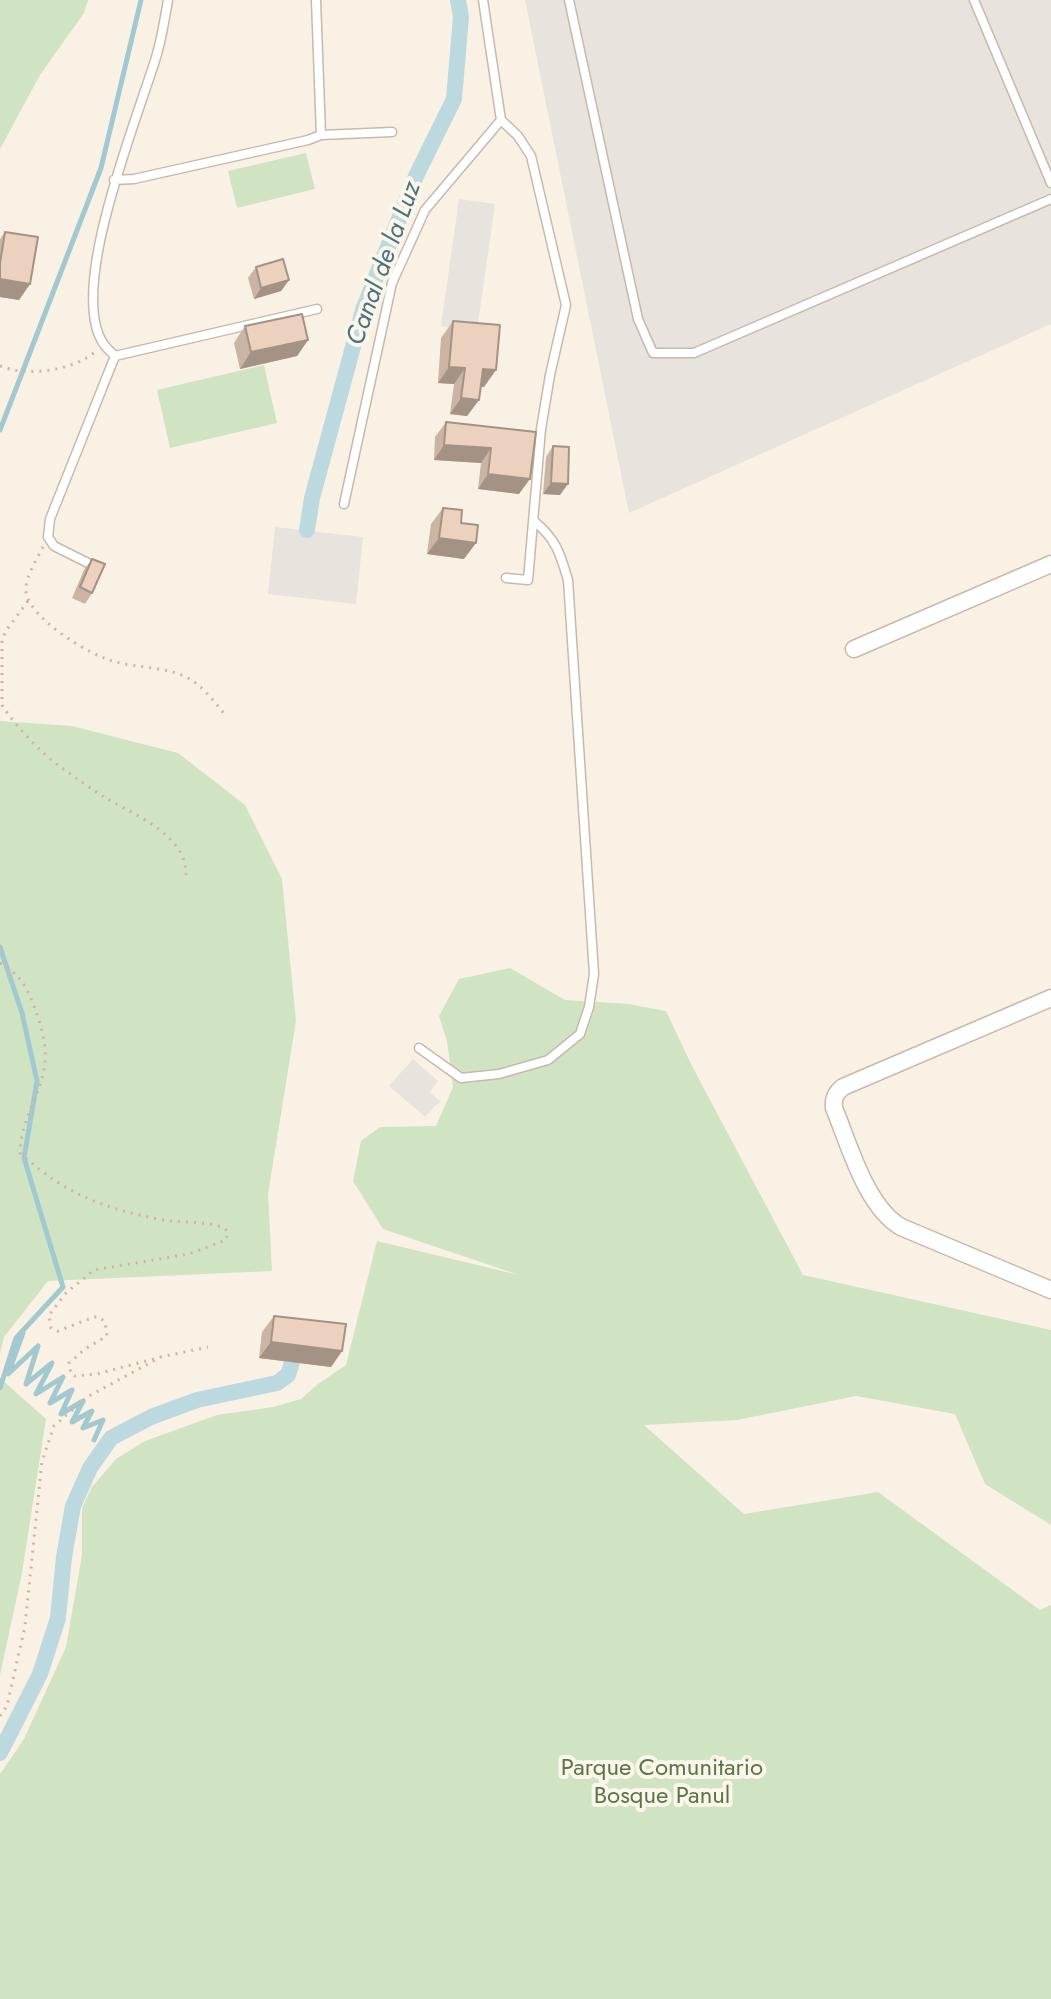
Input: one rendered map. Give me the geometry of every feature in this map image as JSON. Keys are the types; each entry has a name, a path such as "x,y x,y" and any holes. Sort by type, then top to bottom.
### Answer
{"street":[{"path":"854,649 1051,564"},
{"path":"1051,998 843,1087 833,1102 872,1196 886,1216 901,1227 1051,1290"}],"lane":[{"path":"115,356 102,342 93,311 94,274 114,180 157,52 168,0"},
{"path":"316,0 321,135"},
{"path":"483,0 501,120 518,136 531,156 566,305 541,429 528,580 506,578"},
{"path":"569,0 638,319 653,353 694,353 1051,199"},
{"path":"974,0 1051,183"},
{"path":"344,504 392,283 425,210 501,120"},
{"path":"114,180 134,179 321,135 392,132"},
{"path":"115,356 317,309"},
{"path":"94,566 54,546 48,537 50,519 115,356"},
{"path":"419,1048 461,1078 499,1074 548,1060 580,1034 589,1007 594,974 568,580 551,535 534,521"}],"path":[{"path":"0,366 13,371 59,367 93,355 102,342"},
{"path":"48,537 25,586 28,601 55,628 91,654 186,677 201,687 227,717"},
{"path":"28,601 5,632 2,642 2,705 51,759 107,799 146,818 172,842 182,856 186,875"},
{"path":"0,963 17,973 27,989 43,1038 45,1061 23,1126 20,1153 72,1191 102,1206 178,1222 215,1224 228,1232 226,1240 211,1248 94,1270 66,1293 49,1315 51,1328 58,1331 99,1317 105,1322 107,1336 69,1363 71,1374 97,1374 208,1347"},
{"path":"0,1716 7,1706 25,1626 42,1461 54,1426 87,1397 161,1357"}],"shaded area":[{"path":"525,0 1051,0 1051,324 629,513"},
{"path":"459,199 495,204 477,331 441,326"},
{"path":"275,527 363,537 356,604 268,594"},
{"path":"413,1059 438,1081 430,1092 440,1101 425,1117 389,1086"}],"green space":[{"path":"0,0 88,0 84,13 40,75 0,149"},
{"path":"306,153 315,189 237,208 228,171"},
{"path":"264,365 277,423 170,448 157,390"},
{"path":"0,721 72,726 178,753 245,805 282,879 296,1021 268,1194 272,1271 48,1281 4,1337 0,1353"},
{"name":"Parque Comunitario Bosque Panul","path":"510,968 565,1000 629,1004 666,1011 803,1275 1051,1330 1051,1525 985,1484 955,1414 856,1396 737,1420 644,1425 744,1514 878,1492 1040,1610 1051,1605 1051,1999 0,1999 0,1774 24,1739 66,1647 82,1555 82,1508 92,1487 116,1459 145,1441 217,1415 273,1407 301,1399 346,1365 377,1241 519,1275 383,1229 353,1181 361,1141 380,1127 436,1126 453,1087 447,1041 439,1016 459,979"},
{"path":"0,1378 46,1419 22,1573 0,1675"}],"building":[{"path":"5,232 38,237 30,284 0,279"},
{"path":"283,259 289,280 261,288 256,267"},
{"path":"302,314 308,340 251,352 245,326"},
{"path":"453,321 500,325 496,370 483,369 479,400 461,398 465,368 449,367"},
{"path":"446,422 536,432 530,479 488,474 491,448 444,445"},
{"path":"553,446 569,447 568,484 551,483"},
{"path":"443,508 462,510 461,523 478,525 476,543 439,538"},
{"path":"92,559 105,564 92,593 80,587"},
{"path":"274,1316 346,1324 342,1351 271,1342"}],"waterway":[{"path":"0,430 101,168 141,0"},
{"name":"Canal de la Luz","path":"307,530 312,498 363,310 416,176 454,99 461,17 458,0"},
{"path":"0,947 22,1013 37,1081 24,1158 63,1287 16,1338 0,1388"},
{"path":"23,1333 8,1374 38,1346 26,1384 52,1363 36,1394 63,1377 50,1403 72,1390 61,1414 83,1401 72,1422 92,1411 83,1428 103,1420 94,1440"},
{"path":"0,1753 40,1674 58,1618 73,1506 90,1468 111,1438 151,1417 197,1400 277,1383 288,1375 292,1362"}]}
